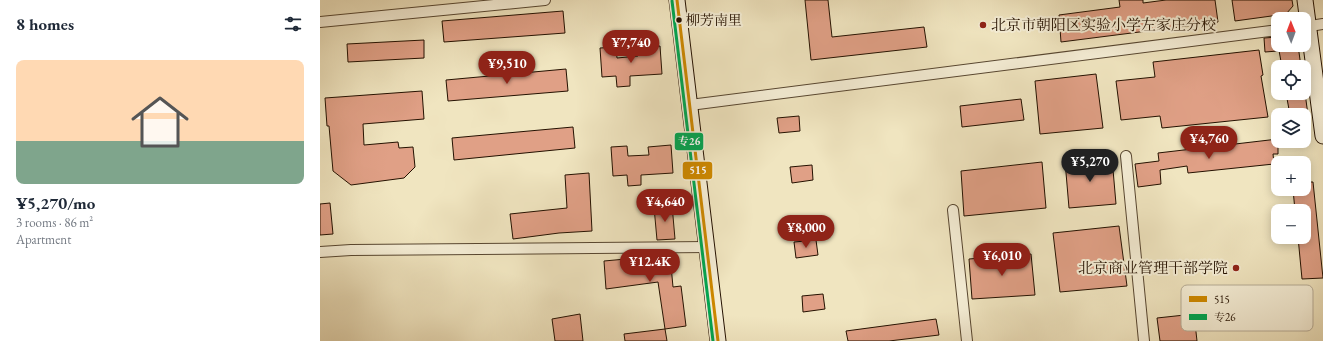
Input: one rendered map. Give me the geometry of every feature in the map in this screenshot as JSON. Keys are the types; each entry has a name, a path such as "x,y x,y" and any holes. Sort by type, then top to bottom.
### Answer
{"street":[{"path":"320,22 544,0"},
{"path":"677,0 718,341"},
{"path":"1305,0 1312,26 1323,136"},
{"path":"690,104 1271,31"},
{"path":"1126,156 1144,341"},
{"path":"953,210 967,341"},
{"path":"320,252 351,250 707,248"}],"building":[{"path":"805,0 828,0 832,37 924,27 927,47 811,60"},
{"path":"1119,0 1143,0 1143,3 1166,0 1215,0 1218,22 1061,42 1059,15 1120,7"},
{"path":"1232,0 1292,0 1293,6 1288,12 1271,12 1271,16 1235,21"},
{"path":"563,11 565,33 444,42 442,21"},
{"path":"1264,38 1271,38 1271,52 1265,52"},
{"path":"424,40 424,58 348,62 347,44"},
{"path":"660,46 662,74 630,76 630,86 617,87 616,76 602,77 600,48 616,47 617,58 638,56 637,48"},
{"path":"1259,50 1263,75 1261,76 1268,117 1162,128 1160,116 1121,120 1116,81 1155,77 1153,62"},
{"path":"1279,52 1299,52 1300,60 1281,60"},
{"path":"566,69 568,91 448,101 446,80"},
{"path":"1096,74 1103,128 1040,134 1035,81"},
{"path":"422,91 424,119 363,124 364,145 398,142 399,148 413,147 415,167 404,178 351,185 333,171 325,98"},
{"path":"1021,99 1024,120 962,127 960,106"},
{"path":"1287,100 1306,100 1307,108 1289,108"},
{"path":"799,116 800,131 779,133 777,118"},
{"path":"573,127 575,148 454,160 452,138"},
{"path":"1271,140 1271,148 1278,148 1278,154 1273,154 1273,156 1271,156 1271,164 1188,173 1187,166 1160,170 1161,184 1138,187 1135,164 1159,161 1158,153"},
{"path":"671,145 673,173 641,175 641,185 628,186 627,175 613,176 611,147 627,146 628,156 649,155 648,147"},
{"path":"1112,158 1116,204 1069,208 1065,161"},
{"path":"1042,162 1046,208 964,216 961,171"},
{"path":"812,165 813,180 792,183 790,167"},
{"path":"589,173 592,231 559,233 513,239 510,214 567,208 565,175"},
{"path":"1311,182 1313,182 1323,278 1302,279 1299,244 1311,244 1311,204 1294,204 1294,196 1311,196"},
{"path":"330,203 333,234 320,235 320,204"},
{"path":"672,205 675,239 657,240 654,207"},
{"path":"1119,226 1127,286 1060,292 1053,233"},
{"path":"816,240 818,255 796,258 794,242"},
{"path":"1031,254 1035,295 972,299 969,259"},
{"path":"670,255 673,287 681,286 686,326 665,329 658,282 606,289 604,261"},
{"path":"823,294 825,309 803,312 802,296"},
{"path":"580,314 583,341 555,341 552,319"},
{"path":"1181,315 1181,331 1196,331 1197,341 1160,341 1157,318"},
{"path":"936,319 939,335 889,341 848,341 846,331"},
{"path":"665,329 667,341 625,341 624,334"}],"transit line":[{"name":"515","path":"677,0 718,341"},
{"name":"专26","path":"672,1 713,341"}],"place":[{"name":"柳芳南里","path":"679,20"},
{"name":"北京市朝阳区实验小学左家庄分校","path":"983,25"},
{"name":"北京商业管理干部学院","path":"1236,268"}]}
